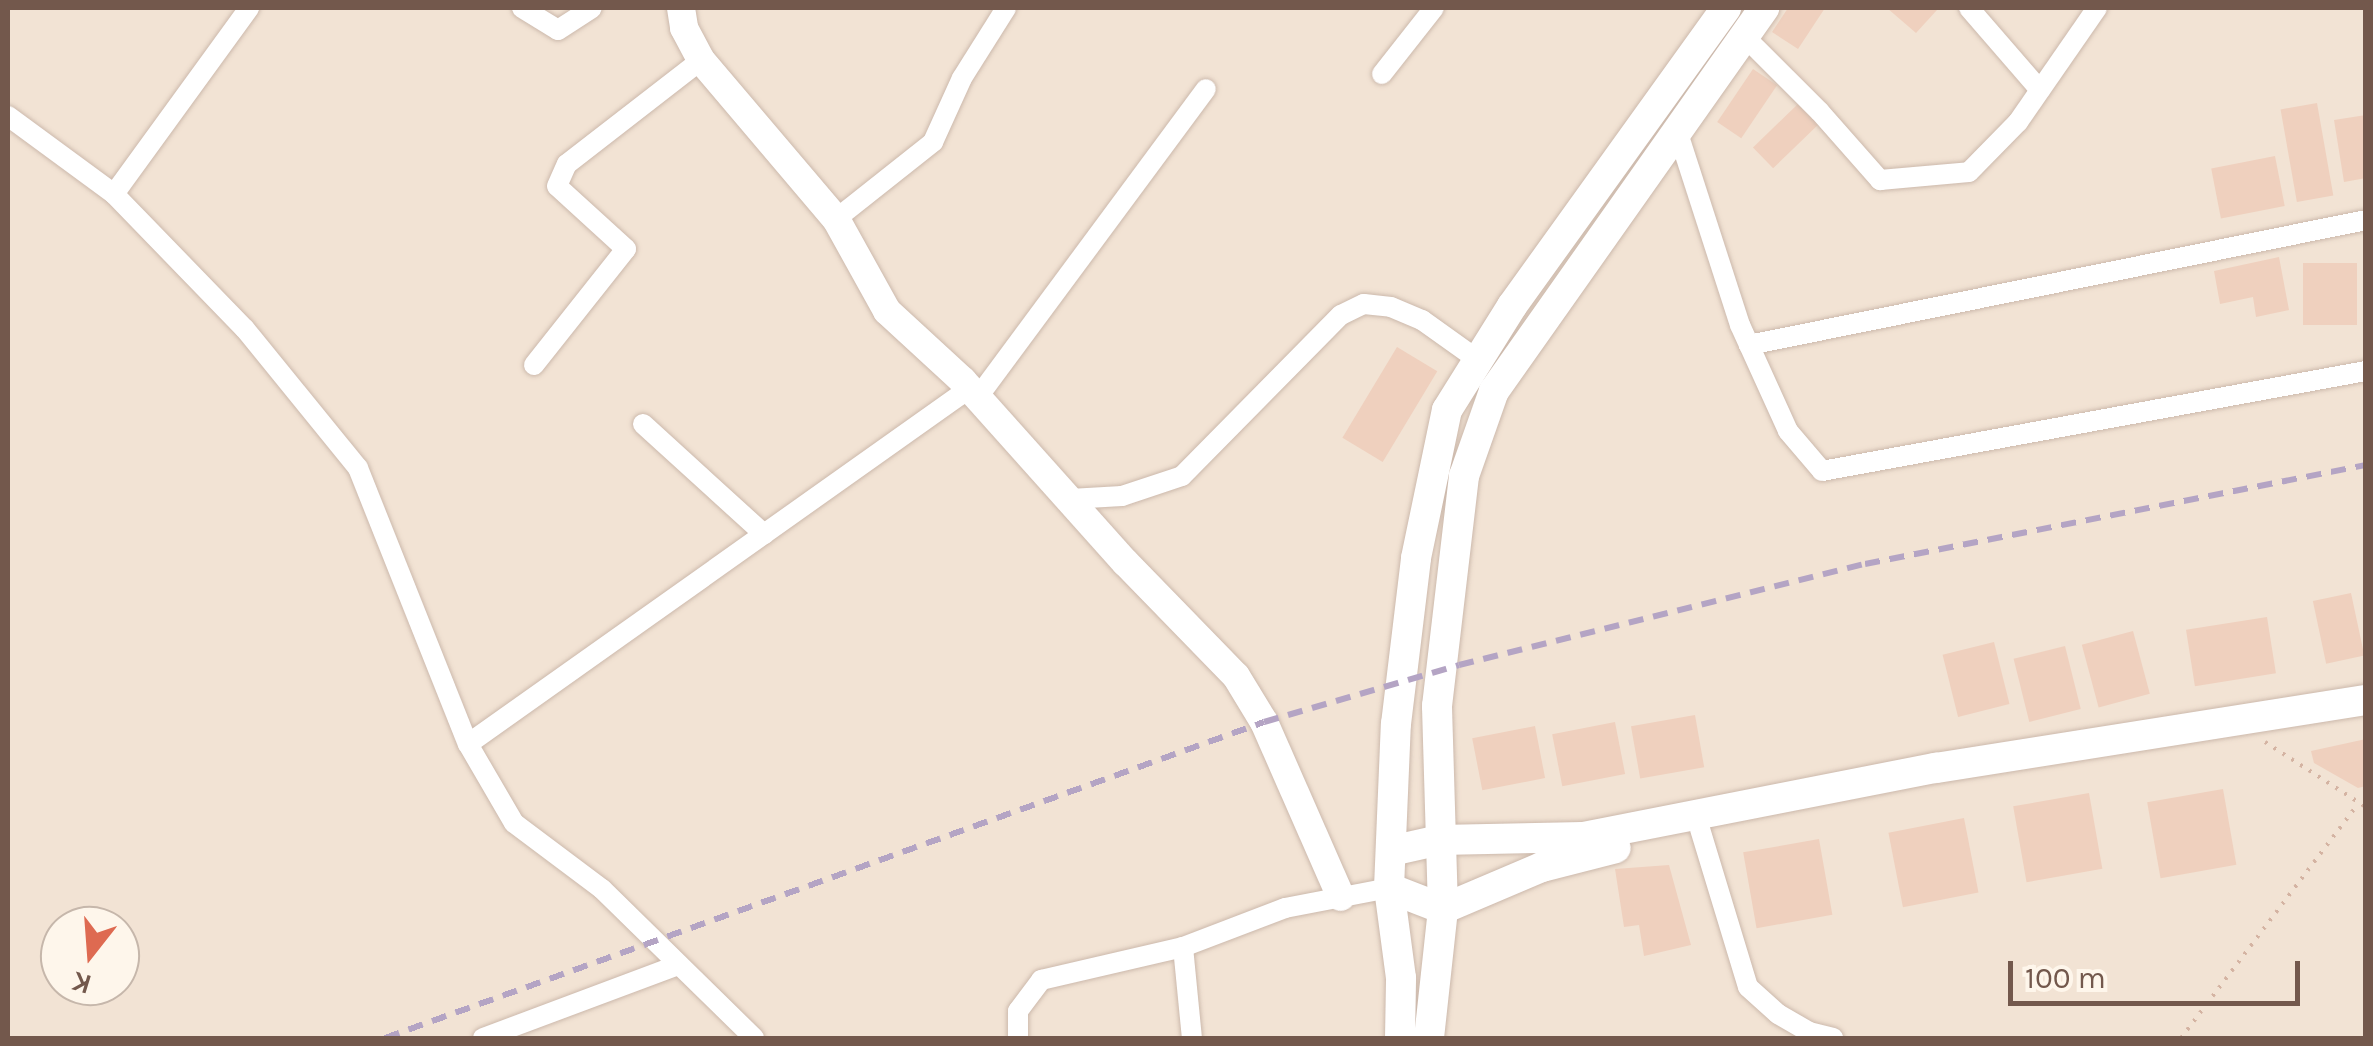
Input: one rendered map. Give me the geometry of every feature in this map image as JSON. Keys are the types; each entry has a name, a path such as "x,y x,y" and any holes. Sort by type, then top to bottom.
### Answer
{"main road":[{"path":"1423,1037 1401,978 1389,888 1396,724 1416,558 1446,410 1726,8"},
{"path":"1423,1037 1442,909 1437,706 1464,476 1494,390 1764,8"},
{"path":"1391,851 1440,840 1583,837 1936,768 2366,700"},
{"path":"1389,888 1442,909 1542,867 1700,829 1988,777 2032,755"}],"street":[{"path":"114,194 249,8"},
{"path":"522,8 558,30 592,8"},
{"path":"681,8 684,28 700,60 836,220 888,311 974,392 1236,676 1264,722 1341,897"},
{"path":"836,220 933,142 962,78 1006,8"},
{"path":"1382,74 1434,8"},
{"path":"1969,8 2040,90"},
{"path":"1744,36 1820,112 1880,180 1969,172 2018,122 2097,8"},
{"path":"534,366 626,249 557,186 568,164 700,60"},
{"path":"468,744 764,534 974,392 1206,88"},
{"path":"8,116 114,194 244,329 358,468 468,744 514,823 602,889 754,1038"},
{"path":"1677,130 1749,345 1788,431 1822,471 2366,371"},
{"path":"1749,345 2366,220"},
{"path":"1070,498 1122,496 1182,476 1341,315 1364,304 1391,307 1422,320 1478,360"},
{"path":"643,424 764,534"},
{"path":"1700,829 1748,988 1778,1014 1809,1032 1833,1038"},
{"path":"1018,1038 1018,1010 1041,980 1183,947 1285,908 1389,888"},
{"path":"1183,947 1192,1038"},
{"path":"483,1038 678,965"}],"path":[{"path":"2234,722 2366,807"},
{"path":"2181,1038 2358,804"}],"shaded area":[{"path":"8,8 2365,8 2365,1038 8,1038"}],"building":[{"path":"1788,8 1825,8 1798,49 1772,32"},
{"path":"1887,8 1934,8 1937,10 1916,33"},
{"path":"1753,69 1777,85 1741,138 1717,122"},
{"path":"1799,103 1819,124 1773,168 1753,147"},
{"path":"2317,103 2333,196 2297,202 2281,109"},
{"path":"2366,115 2366,178 2344,182 2334,120"},
{"path":"2275,156 2285,206 2221,218 2211,168"},
{"path":"2279,257 2289,310 2256,317 2253,297 2220,304 2214,271"},
{"path":"2303,263 2357,263 2357,325 2303,325"},
{"path":"1397,347 1437,371 1383,462 1342,438"},
{"path":"2351,593 2364,656 2326,664 2313,601"},
{"path":"2267,617 2276,673 2195,686 2186,630"},
{"path":"2133,631 2150,694 2099,708 2082,645"},
{"path":"1994,642 2009,704 1958,717 1943,655"},
{"path":"2065,646 2081,709 2029,722 2014,659"},
{"path":"1695,715 1704,767 1640,778 1631,726"},
{"path":"1615,722 1625,774 1562,786 1552,734"},
{"path":"1535,726 1545,778 1482,790 1472,738"},
{"path":"2366,739 2366,786 2358,788 2314,763 2311,751"},
{"path":"2223,789 2236,865 2161,878 2147,802"},
{"path":"2089,793 2102,869 2027,882 2013,806"},
{"path":"1964,818 1979,893 1903,907 1888,833"},
{"path":"1819,839 1832,915 1757,928 1743,852"},
{"path":"1669,865 1691,945 1644,956 1639,925 1624,927 1615,869"}],"railway":[{"path":"385,1038 1264,722 1459,665 1865,564 2366,465"}]}
